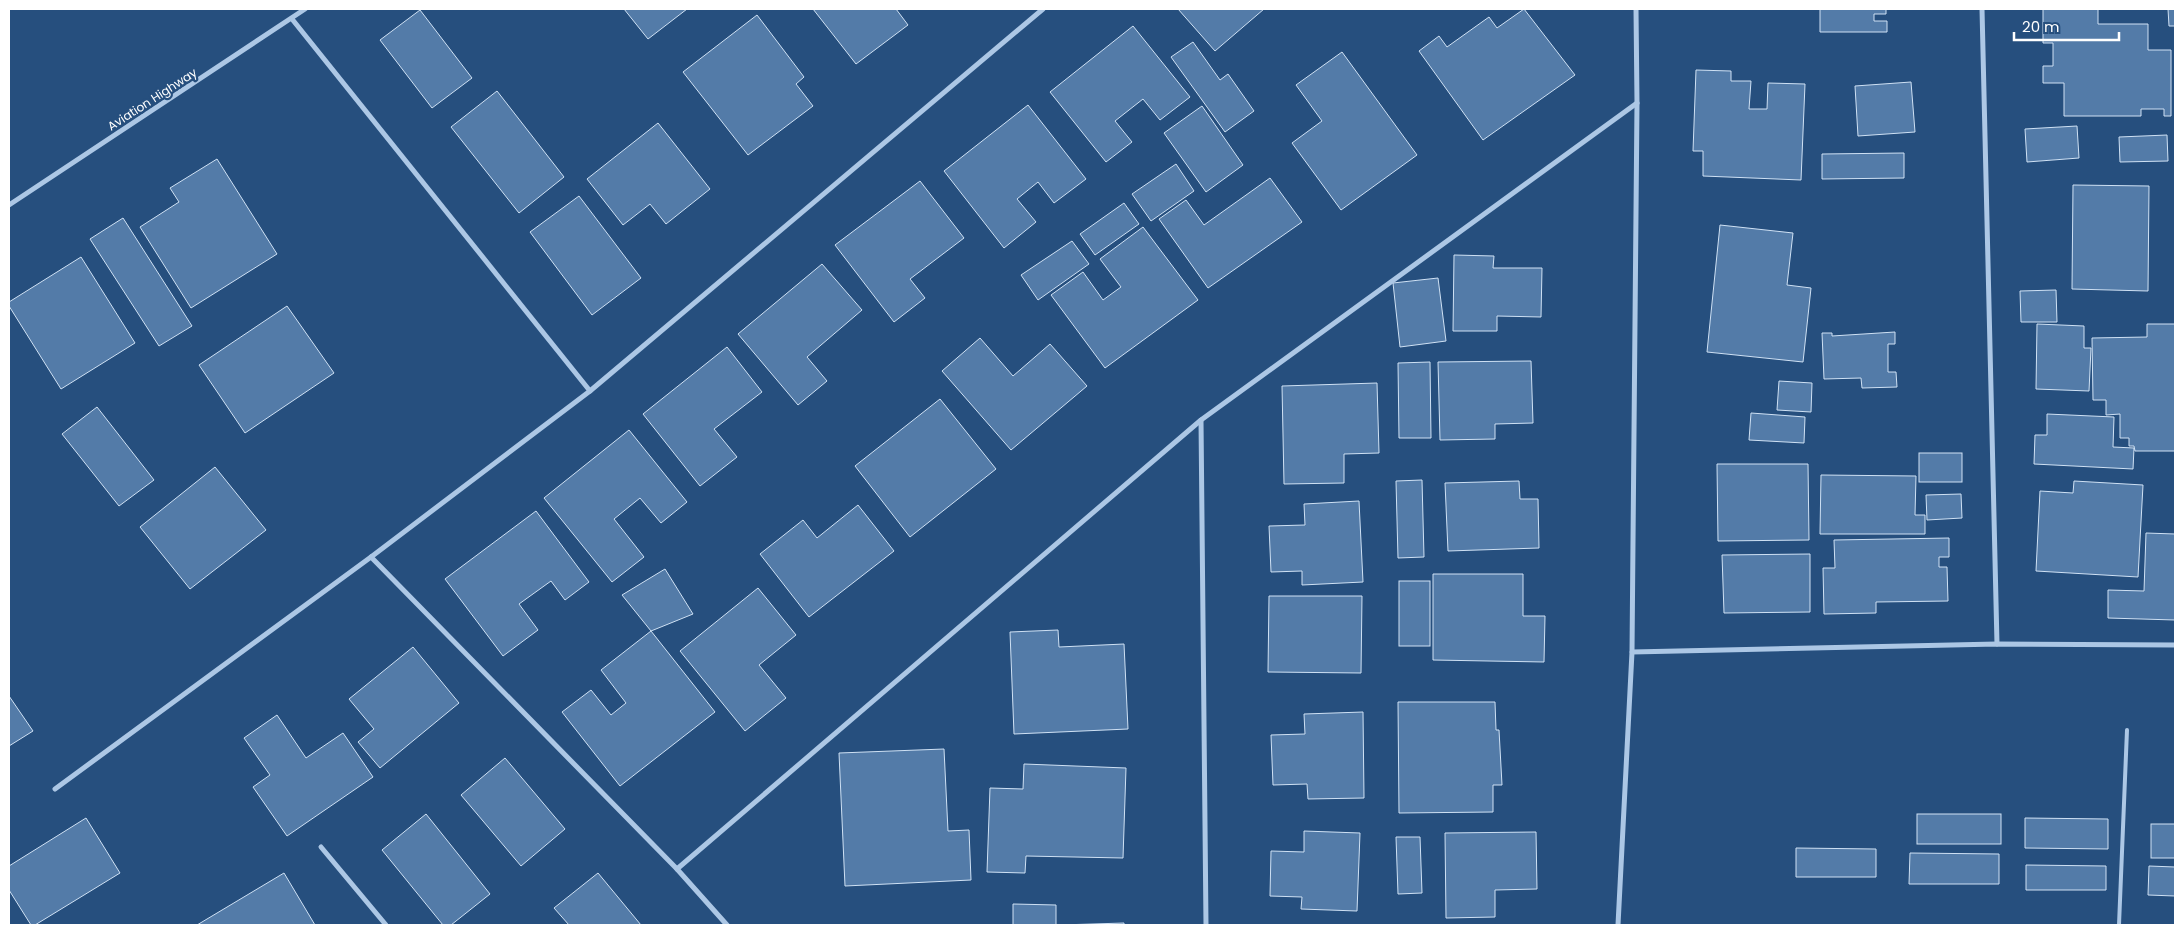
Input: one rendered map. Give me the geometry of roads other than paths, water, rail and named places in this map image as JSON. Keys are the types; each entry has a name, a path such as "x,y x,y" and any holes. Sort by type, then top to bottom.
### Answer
{"street":[{"name":"Aviation Highway","path":"9,205 305,9"},
{"path":"55,789 371,557 590,391 1043,9"},
{"path":"1618,925 1632,652 1637,103 1636,9"},
{"path":"1982,9 1997,644"},
{"path":"292,19 590,391"},
{"path":"677,869 1201,420 1637,103"},
{"path":"1201,420 1206,925"},
{"path":"371,557 677,869 727,925"},
{"path":"1632,652 1997,644 2175,645"},
{"path":"321,847 386,925"}],"lane":[{"path":"2119,925 2127,730"}]}
